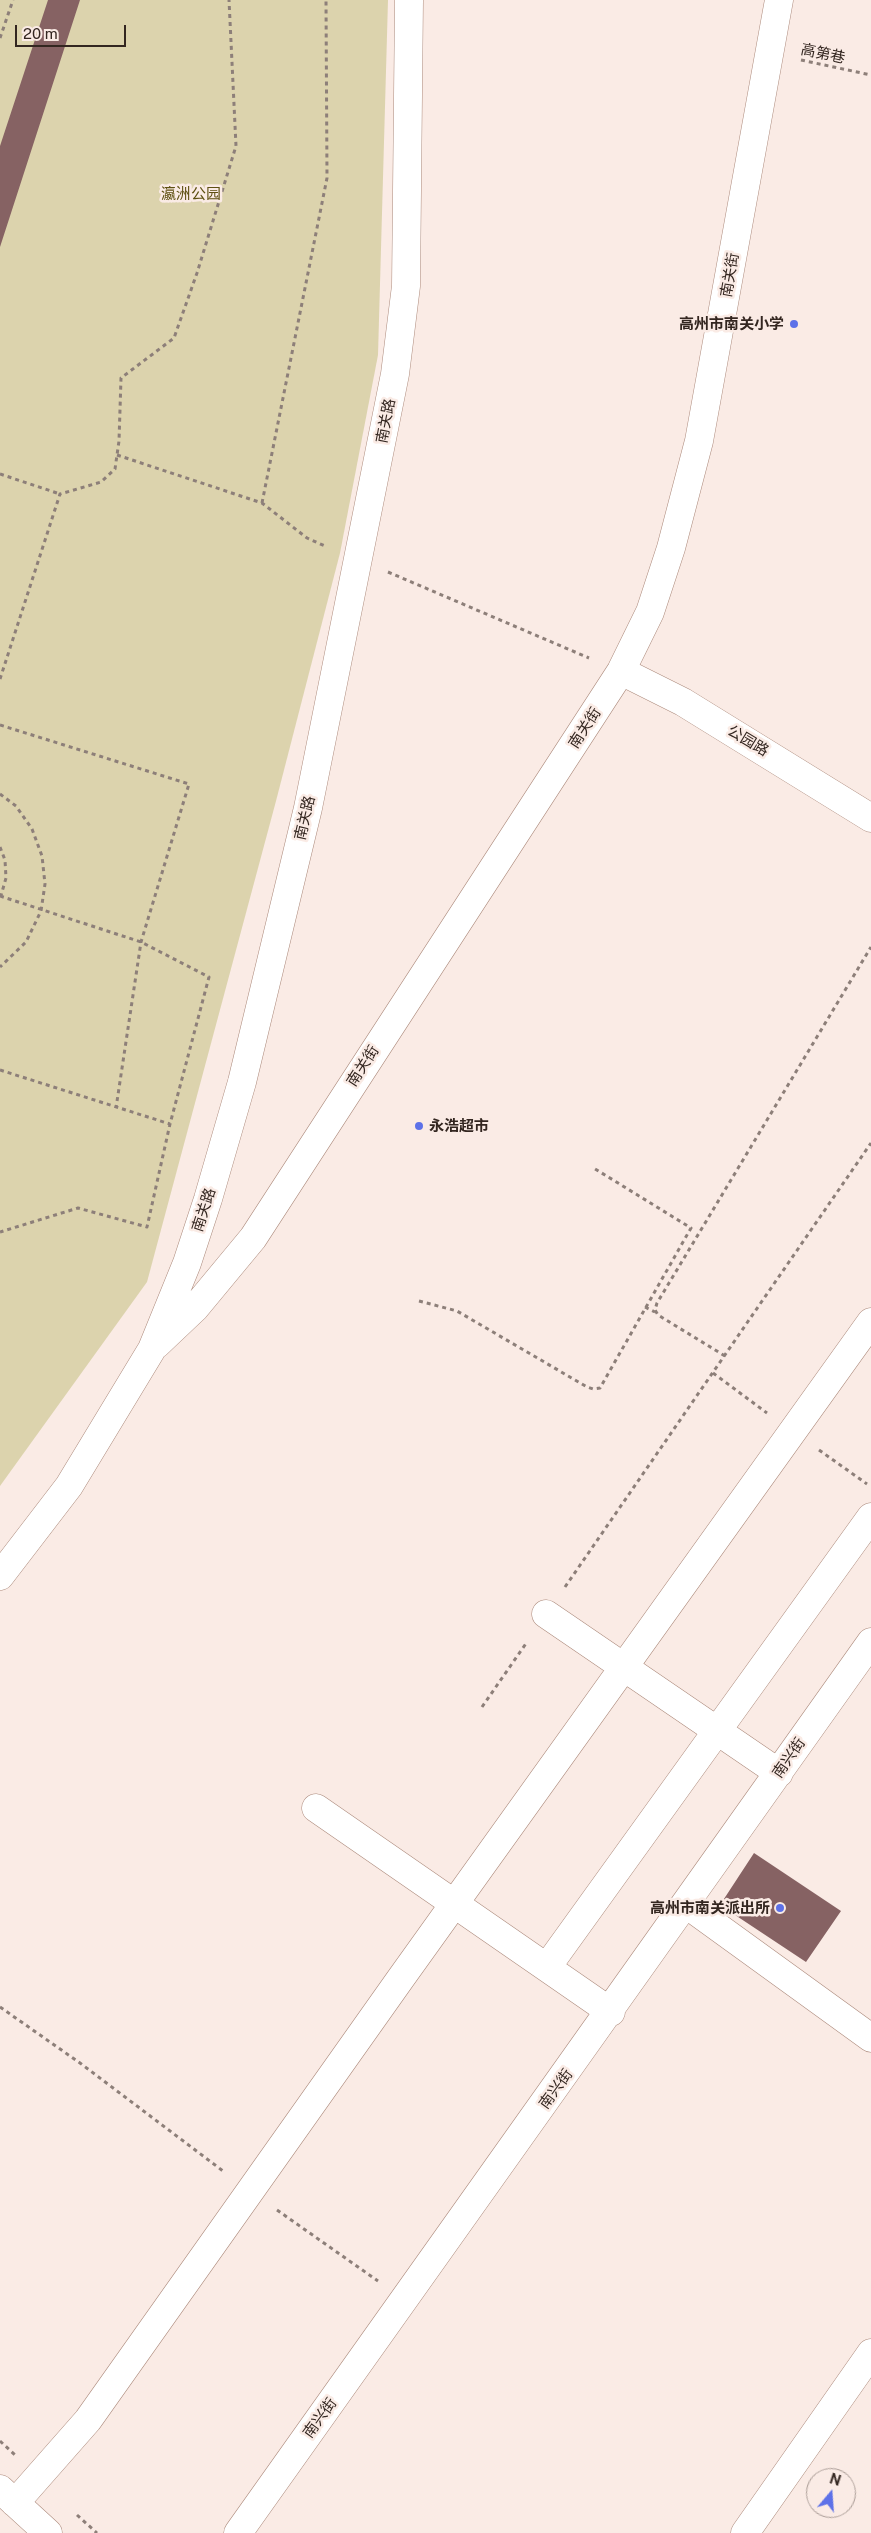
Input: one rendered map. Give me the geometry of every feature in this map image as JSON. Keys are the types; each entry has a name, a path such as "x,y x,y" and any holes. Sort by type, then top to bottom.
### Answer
{"street":[{"name":"南关路","path":"0,1576 68,1486 152,1349 187,1262 245,1073 308,808 395,374 406,286 409,0"},
{"name":"南关街","path":"152,1349 195,1308 252,1238 621,671 650,612 671,548 699,441 771,54 779,0"},
{"name":"公园路","path":"621,671 691,706 871,818"},
{"path":"48,2533 8,2496 88,2420 871,1322"},
{"path":"547,1967 871,1517"},
{"path":"546,1614 779,1772"},
{"name":"南兴街","path":"238,2533 610,2012 871,1642"},
{"path":"316,1808 456,1903 610,2012"},
{"path":"686,1904 871,2038"},
{"path":"745,2533 871,2353"}],"path":[{"path":"0,38 12,0"},
{"path":"0,474 60,494 101,482 115,469 119,441 120,378 174,338 197,273 236,146 229,0"},
{"path":"262,503 327,178 326,0"},
{"name":"高第巷","path":"771,54 871,75"},
{"path":"0,679 60,494"},
{"path":"0,725 190,784 140,942 116,1108"},
{"path":"0,794 16,806 32,829 42,856 45,884 41,911 26,942 0,967"},
{"path":"0,847 5,860 6,878 0,897 140,942 208,977 170,1124 147,1227 78,1208 0,1232"},
{"path":"656,1312 657,1303 662,1294 871,947"},
{"path":"0,1070 170,1124"},
{"path":"482,1707 871,1143"},
{"path":"419,1301 457,1311 593,1390 600,1388 691,1228 592,1167"},
{"path":"645,1307 725,1356"},
{"path":"0,2007 80,2063 250,2191 405,2299"}],"green space":[{"name":"瀛洲公园","path":"0,0 388,0 378,355 340,553 276,801 147,1282 0,1486"}],"building":[{"path":"48,0 80,0 0,247 0,146"},
{"name":"高州市南关派出所","path":"754,1853 841,1911 806,1962 720,1905"}],"place":[{"name":"高州市南关小学","path":"794,324"},
{"name":"永浩超市","path":"419,1126"},
{"name":"高州市南关派出所","path":"780,1908"}]}
